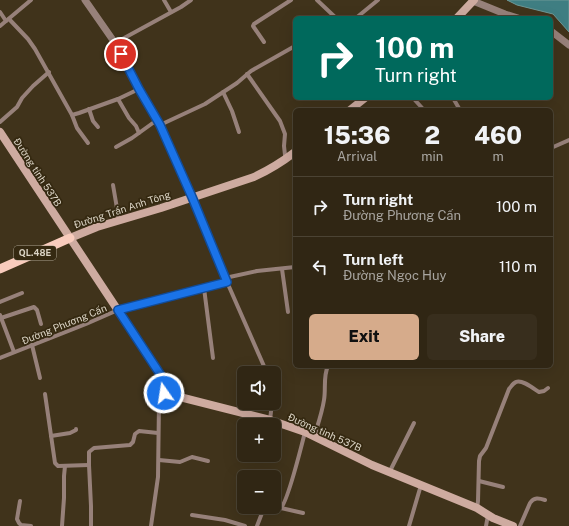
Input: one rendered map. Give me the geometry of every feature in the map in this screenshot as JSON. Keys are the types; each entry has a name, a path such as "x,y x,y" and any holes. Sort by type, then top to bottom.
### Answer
{"main road":[{"path":"459,16 471,1"},
{"path":"352,108 362,100"},
{"name":"Đường tỉnh 537B","path":"0,132 162,377 164,393 262,418"},
{"name":"Đường Trần Anh Tông","path":"0,269 97,227 161,208 254,177 293,154"},
{"name":"Đường tỉnh 537B","path":"281,424 306,432 372,465 477,508 493,518 513,526"}],"street":[{"path":"0,26 31,0"},
{"path":"85,0 115,43 158,122 192,197 226,280 264,366"},
{"path":"164,0 171,12"},
{"path":"115,43 181,7 190,0"},
{"path":"264,42 253,24 291,0"},
{"path":"317,0 334,16"},
{"path":"358,16 378,0"},
{"path":"471,1 512,16"},
{"path":"0,12 28,39 88,144"},
{"path":"553,33 569,45"},
{"path":"116,147 158,122 205,104 258,66 293,47"},
{"path":"0,122 17,107 22,98 48,72"},
{"path":"247,74 280,121 286,134 284,146 285,155 287,158"},
{"path":"72,115 118,99 139,89"},
{"path":"223,92 232,111 239,132"},
{"path":"118,99 139,132"},
{"path":"415,100 422,108"},
{"path":"90,109 93,121 98,127"},
{"path":"553,147 569,140"},
{"path":"113,185 119,220"},
{"name":"Đường Phương Cấn","path":"0,358 118,310 204,288 257,271 293,268"},
{"path":"282,269 288,312"},
{"path":"204,288 212,358"},
{"path":"0,302 22,293"},
{"path":"14,352 1,319 34,307 37,310 41,324"},
{"path":"32,345 40,378"},
{"path":"314,436 321,414 326,389 327,368"},
{"path":"477,508 479,481 478,466 480,456 486,448 509,389 516,382 523,382 539,392 548,388"},
{"path":"151,526 158,477 159,403 164,393"},
{"path":"45,394 55,463 58,466 89,465"},
{"path":"390,472 414,423"},
{"path":"51,436 70,433 76,429"},
{"path":"91,526 89,452 93,449 130,445 133,442 135,434 139,431 158,433"},
{"path":"281,507 283,506 290,486 306,432"},
{"path":"159,460 180,462 192,457 208,461"},
{"path":"62,526 64,466"},
{"path":"479,481 503,486"},
{"path":"409,526 421,485"},
{"path":"520,526 530,502 537,498 545,500"},
{"path":"20,501 17,518 19,524 31,526"},
{"path":"281,508 303,512"},
{"path":"192,514 225,520 246,526"},
{"path":"257,526 262,514"},
{"path":"486,526 488,515"}],"water":[{"path":"507,0 569,0 569,32 553,14 517,5"}],"route":[{"path":"121,54 160,125 227,282 118,310 162,377 164,393"}]}
